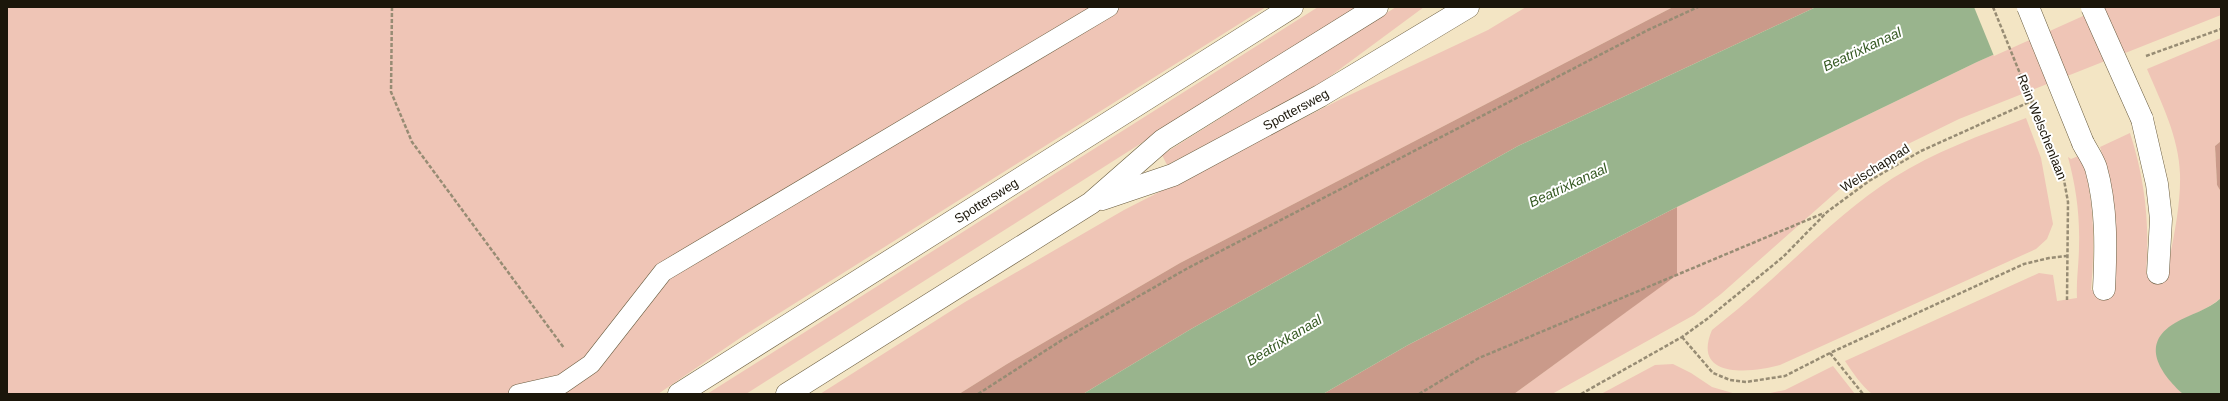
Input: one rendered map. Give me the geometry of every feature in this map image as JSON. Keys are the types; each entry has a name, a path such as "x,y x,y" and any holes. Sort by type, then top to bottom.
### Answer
{"street":[{"name":"Spottersweg","path":"679,394 1292,7"},
{"name":"Spottersweg","path":"787,394 1091,203 1164,140 1377,7"},
{"name":"Spottersweg","path":"1091,203 1173,175 1320,96 1468,7"},
{"path":"2028,7 2083,143 2095,167 2103,204 2106,244 2104,289"},
{"path":"2092,7 2142,119 2157,184 2161,218 2158,273"}],"lane":[{"path":"518,394 562,384 591,364 663,272 1109,7"}],"path":[{"path":"392,7 392,92 412,142 581,371"},
{"path":"978,394 1062,340 1188,268 1648,30 1698,7"},
{"name":"Rein Welschenlaan","path":"1993,7 2064,180 2068,202 2067,300"},
{"path":"2141,58 2221,28"},
{"name":"Welschappad","path":"1581,394 1682,338 1783,257 1827,212 1869,181 1921,151 2039,98"},
{"path":"1419,394 1479,358 1827,212"},
{"path":"1682,338 1712,373 1730,380 1746,382 1785,376 1830,353 2024,264 2049,258 2067,256"},
{"path":"1830,353 1863,394"}],"shaded area":[{"path":"7,7 1266,7 743,336 658,394 7,394"},
{"path":"1318,7 1356,7 746,394 707,394"},
{"path":"1396,7 1424,7 1313,89 1167,165 1162,155"},
{"path":"1526,7 1673,7 1180,263 1007,364 959,394 820,394 965,302 1124,210 1339,100 1488,30"},
{"path":"1673,7 1816,7 1518,146 1191,329 1083,394 959,394 1007,364 1180,263"},
{"path":"2101,7 2221,7 2221,15 1959,119 1906,145 1843,186 1721,294 1694,315 1552,394 1514,394 1676,275 1677,207 1977,62"},
{"path":"2221,38 2221,141 2215,146 2217,185 2221,192 2221,298 2166,330 2160,339 2157,348 2161,367 2167,377 2183,394 1872,394 1864,387 1845,361 2039,273 2053,275 2057,301 2077,298 2079,223 2075,190 2068,157 2071,159 2081,155 2089,189 2093,222 2091,290 2111,291 2111,185 2100,147 2130,133 2143,185 2145,202 2147,220 2146,273 2166,277 2176,226 2179,200 2179,160 2173,133 2147,69"},
{"path":"2026,118 2041,158 2053,224 2047,239 2036,249 1780,365 1754,370 1727,369 1717,365 1710,357 1708,346 1712,330 1751,298 1826,230 1875,190 1925,160"},
{"path":"2221,141 2221,192 2217,185 2215,146"},
{"path":"1677,207 1677,275 1514,394 1323,394 1408,345"},
{"path":"1673,364 1691,373 1712,387 1736,394 1601,394 1655,365"},
{"path":"1833,366 1855,394 1765,394 1785,390"}],"water":[{"name":"Beatrixkanaal","path":"1816,7 2101,7 1977,62 1677,207 1408,345 1323,394 1083,394 1191,329 1518,146"},
{"path":"2221,298 2221,394 2183,394 2167,377 2161,368 2157,359 2156,349 2158,340 2164,331 2175,323 2205,309"}],"pier":[{"path":"1974,7 2103,7 1994,56"}]}
